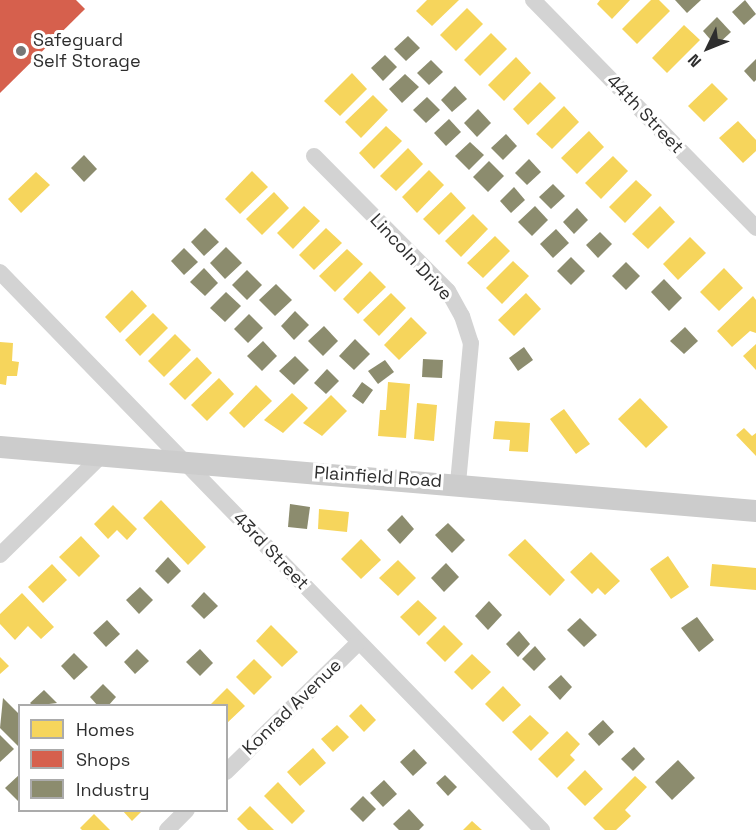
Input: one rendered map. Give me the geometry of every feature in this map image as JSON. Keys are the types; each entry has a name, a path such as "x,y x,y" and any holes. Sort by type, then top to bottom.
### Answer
{"street":[{"name":"44th Street","path":"533,0 756,228"},
{"name":"Lincoln Drive","path":"314,156 448,291 462,316 471,343 458,483"},
{"name":"43rd Street","path":"0,272 542,830"},
{"name":"Plainfield Road","path":"0,447 458,483 756,511"},
{"path":"0,555 101,456"},
{"name":"Konrad Avenue","path":"228,770 358,643"},
{"path":"167,830 185,812"}],"building: Homes":[{"path":"427,0 459,0 432,26 416,11"},
{"path":"600,0 630,0 612,19 597,4"},
{"path":"651,0 659,0 670,11 637,44 622,29"},
{"path":"467,8 483,24 456,51 440,35"},
{"path":"684,25 700,40 667,73 652,58"},
{"path":"491,33 507,49 480,76 464,60"},
{"path":"516,57 531,73 504,101 488,85"},
{"path":"352,73 367,89 340,116 324,101"},
{"path":"540,82 556,98 528,125 513,109"},
{"path":"712,83 728,99 704,122 688,106"},
{"path":"373,95 388,110 361,138 345,122"},
{"path":"564,106 579,122 552,149 536,134"},
{"path":"738,121 756,140 756,151 743,163 719,138"},
{"path":"386,126 402,141 374,169 359,153"},
{"path":"589,131 604,147 577,174 561,158"},
{"path":"408,148 423,164 396,191 380,176"},
{"path":"613,156 628,171 601,199 585,183"},
{"path":"429,170 444,185 417,213 402,197"},
{"path":"252,171 268,187 240,214 225,199"},
{"path":"36,172 50,185 21,213 8,199"},
{"path":"636,180 652,195 625,223 609,207"},
{"path":"274,192 289,208 262,235 246,219"},
{"path":"451,192 466,208 439,235 423,219"},
{"path":"304,206 320,221 293,249 277,233"},
{"path":"660,206 675,222 648,249 632,234"},
{"path":"473,214 488,229 461,257 445,241"},
{"path":"326,228 342,243 314,270 299,255"},
{"path":"495,236 510,251 483,278 467,263"},
{"path":"690,237 706,253 678,280 663,264"},
{"path":"347,249 363,264 335,292 319,276"},
{"path":"513,261 529,276 502,304 486,288"},
{"path":"724,268 743,288 719,311 700,292"},
{"path":"370,271 386,287 358,314 343,299"},
{"path":"132,290 147,306 120,333 105,317"},
{"path":"391,293 406,308 379,336 363,320"},
{"path":"526,293 541,309 514,336 498,320"},
{"path":"753,296 756,300 756,333 750,331 732,347 717,331"},
{"path":"153,313 168,328 140,356 125,340"},
{"path":"411,317 427,333 399,360 384,345"},
{"path":"175,334 191,350 164,377 148,361"},
{"path":"0,342 13,343 12,361 19,362 17,376 7,376 6,385 0,384"},
{"path":"756,344 756,370 743,356"},
{"path":"197,357 212,373 185,400 169,384"},
{"path":"219,378 234,394 207,421 191,405"},
{"path":"388,382 410,384 406,438 378,436 380,410 386,410"},
{"path":"256,385 272,401 244,428 229,413"},
{"path":"292,393 308,408 283,433 264,420"},
{"path":"331,395 347,411 322,436 303,423"},
{"path":"640,398 668,427 646,448 618,419"},
{"path":"417,403 437,405 434,441 414,439"},
{"path":"564,409 590,444 576,454 550,419"},
{"path":"495,421 530,423 528,452 509,451 510,440 493,439"},
{"path":"744,428 752,436 756,433 756,456 736,435"},
{"path":"161,500 206,547 188,565 143,518"},
{"path":"113,505 137,529 127,540 117,530 108,539 94,524"},
{"path":"319,509 349,512 347,532 318,529"},
{"path":"81,536 100,556 79,577 59,557"},
{"path":"361,539 381,560 361,579 341,559"},
{"path":"525,539 565,580 550,596 508,555"},
{"path":"591,552 620,581 605,595 598,588 592,594 570,572"},
{"path":"668,556 689,587 671,599 650,569"},
{"path":"398,560 416,578 398,596 379,578"},
{"path":"52,564 67,580 43,603 28,587"},
{"path":"712,564 756,568 756,590 710,586"},
{"path":"22,593 54,627 41,639 28,626 15,640 0,624 0,614"},
{"path":"418,600 437,618 419,636 400,617"},
{"path":"271,625 298,652 282,667 256,641"},
{"path":"444,625 463,644 445,662 426,643"},
{"path":"472,654 491,672 472,690 454,672"},
{"path":"0,657 9,666 0,674"},
{"path":"254,659 272,677 254,695 236,677"},
{"path":"503,686 521,705 503,722 485,704"},
{"path":"227,688 245,706 228,722 228,704 211,704"},
{"path":"361,704 376,720 364,732 349,716"},
{"path":"530,715 549,733 531,751 512,732"},
{"path":"337,725 349,737 333,752 321,739"},
{"path":"567,731 580,744 570,755 575,760 557,778 538,759"},
{"path":"313,748 326,763 300,786 287,772"},
{"path":"585,770 603,789 585,806 567,788"},
{"path":"635,776 647,787 625,810 631,816 616,830 605,830 593,818"},
{"path":"278,782 305,811 292,824 264,796"},
{"path":"250,806 274,830 248,830 237,819"},
{"path":"124,812 141,812 132,821"},
{"path":"94,814 110,830 82,830 80,828"},
{"path":"472,821 482,830 463,830"}],"building: Shops":[{"name":"Safeguard Self Storage","path":"0,0 76,0 85,9 0,93"}],"building: Industry":[{"path":"675,0 701,0 687,13"},
{"path":"745,0 756,14 744,25 732,12"},
{"path":"717,17 731,32 716,46 703,31"},
{"path":"408,36 420,48 406,61 394,49"},
{"path":"385,55 397,67 383,81 371,68"},
{"path":"756,59 756,80 754,82 744,71"},
{"path":"431,60 443,72 429,85 417,73"},
{"path":"405,74 419,87 402,103 389,89"},
{"path":"455,86 467,99 452,112 441,100"},
{"path":"427,97 440,110 426,123 413,110"},
{"path":"478,109 491,123 477,137 464,123"},
{"path":"449,119 461,132 446,146 434,133"},
{"path":"506,134 517,146 503,160 491,148"},
{"path":"470,142 484,155 469,170 455,156"},
{"path":"84,155 97,169 84,182 71,168"},
{"path":"529,159 541,172 527,185 515,173"},
{"path":"489,161 504,176 488,192 473,177"},
{"path":"553,184 565,196 551,209 539,197"},
{"path":"514,187 525,200 511,213 500,201"},
{"path":"535,206 548,220 532,236 518,222"},
{"path":"577,208 588,220 574,234 563,222"},
{"path":"205,228 219,242 204,256 191,242"},
{"path":"556,229 569,243 553,258 540,244"},
{"path":"600,232 612,244 598,258 586,245"},
{"path":"226,247 242,263 225,279 210,263"},
{"path":"184,248 198,262 184,275 171,261"},
{"path":"571,257 585,271 571,285 557,271"},
{"path":"626,262 640,276 626,290 612,276"},
{"path":"204,268 218,283 205,296 190,282"},
{"path":"247,270 262,285 247,300 232,285"},
{"path":"664,279 682,298 669,311 651,292"},
{"path":"276,284 292,300 275,316 259,300"},
{"path":"226,292 241,306 225,322 210,308"},
{"path":"295,311 309,325 294,340 281,326"},
{"path":"249,314 263,328 248,343 234,329"},
{"path":"324,326 338,341 323,356 308,341"},
{"path":"685,327 698,341 684,354 670,341"},
{"path":"355,339 370,354 354,370 339,356"},
{"path":"263,341 277,356 262,371 247,356"},
{"path":"524,347 533,360 518,371 509,358"},
{"path":"295,356 309,370 294,385 279,371"},
{"path":"423,359 443,360 442,378 422,377"},
{"path":"385,360 394,372 378,384 368,371"},
{"path":"327,369 339,381 326,394 314,383"},
{"path":"362,382 373,390 363,404 352,396"},
{"path":"290,504 310,507 307,529 288,527"},
{"path":"402,515 414,529 400,544 387,530"},
{"path":"448,523 465,540 452,553 435,535"},
{"path":"168,557 181,571 168,584 155,571"},
{"path":"446,563 459,577 444,592 431,578"},
{"path":"140,587 153,600 139,614 126,600"},
{"path":"204,592 218,606 204,619 191,606"},
{"path":"489,601 502,615 488,630 475,616"},
{"path":"697,617 714,640 699,652 681,628"},
{"path":"580,618 597,635 584,647 567,630"},
{"path":"107,620 120,634 106,647 93,633"},
{"path":"519,631 530,644 518,657 506,644"},
{"path":"535,646 546,659 534,671 522,659"},
{"path":"137,649 149,661 135,674 124,662"},
{"path":"200,649 213,663 200,676 186,662"},
{"path":"74,653 88,667 74,680 61,666"},
{"path":"561,675 572,687 560,700 548,687"},
{"path":"103,684 116,697 110,704 96,704 90,697"},
{"path":"44,690 57,703 31,704"},
{"path":"3,698 18,713 18,746 0,728"},
{"path":"603,720 614,732 599,746 588,734"},
{"path":"0,735 14,749 0,762"},
{"path":"634,747 645,759 633,771 621,759"},
{"path":"414,749 427,763 413,776 400,762"},
{"path":"678,760 695,778 672,800 655,782"},
{"path":"445,775 457,787 448,796 436,783"},
{"path":"18,776 18,801 5,788"},
{"path":"384,780 397,794 383,807 370,793"},
{"path":"363,796 376,809 363,822 350,809"},
{"path":"409,809 424,825 419,830 399,830 393,824"}],"place":[{"name":"Safeguard Self Storage","path":"21,51"}]}
